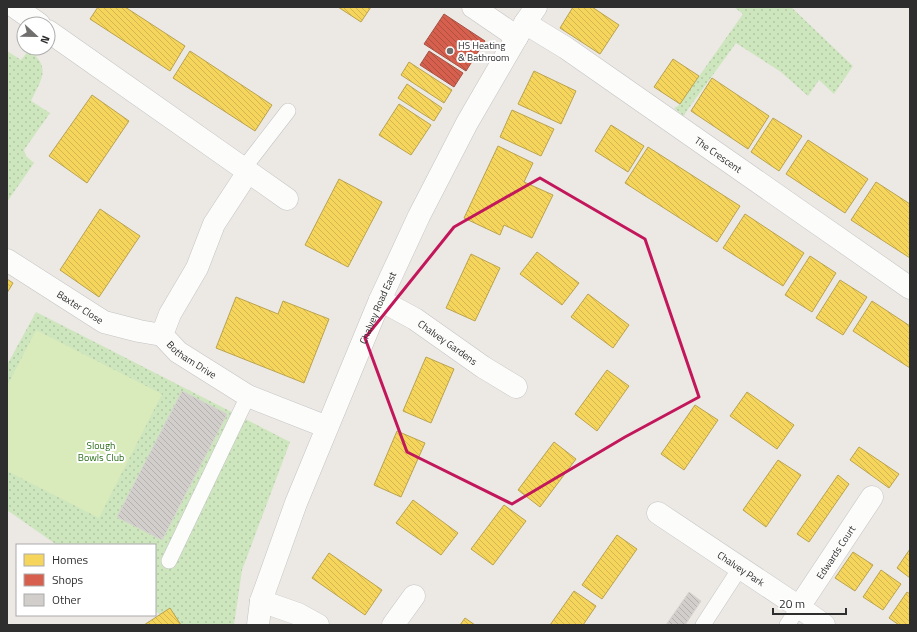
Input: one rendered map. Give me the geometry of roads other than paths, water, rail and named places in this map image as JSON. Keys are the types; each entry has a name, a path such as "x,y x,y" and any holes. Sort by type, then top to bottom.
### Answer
{"street":[{"path":"15,7 28,16"},
{"name":"The Crescent","path":"473,7 526,22 566,48 910,288"},
{"name":"Chalvey Road East","path":"258,625 261,601 296,502 380,300 419,216 467,123 526,22"},
{"path":"56,37 287,199"},
{"name":"Botham Drive","path":"246,170 214,224 197,268 170,314 162,335 178,352 248,396 327,427"},
{"name":"Baxter Close","path":"7,260 104,322 162,335"},
{"name":"Chalvey Gardens","path":"380,300 415,319 483,367 516,387"},
{"name":"Edwards Court","path":"799,607 872,497"},
{"name":"Chalvey Park","path":"658,513 824,625"},
{"path":"392,625 414,596"},
{"path":"261,601 298,614 318,625"}],"lane":[{"path":"246,170 288,111"},
{"path":"169,561 248,396"},
{"path":"703,625 740,568"},
{"path":"787,625 799,607"}],"place":[{"name":"HS Heating & Bathroom","path":"450,51"}],"park label":[{"name":"Slough Bowls Club","path":"101,450"}]}
